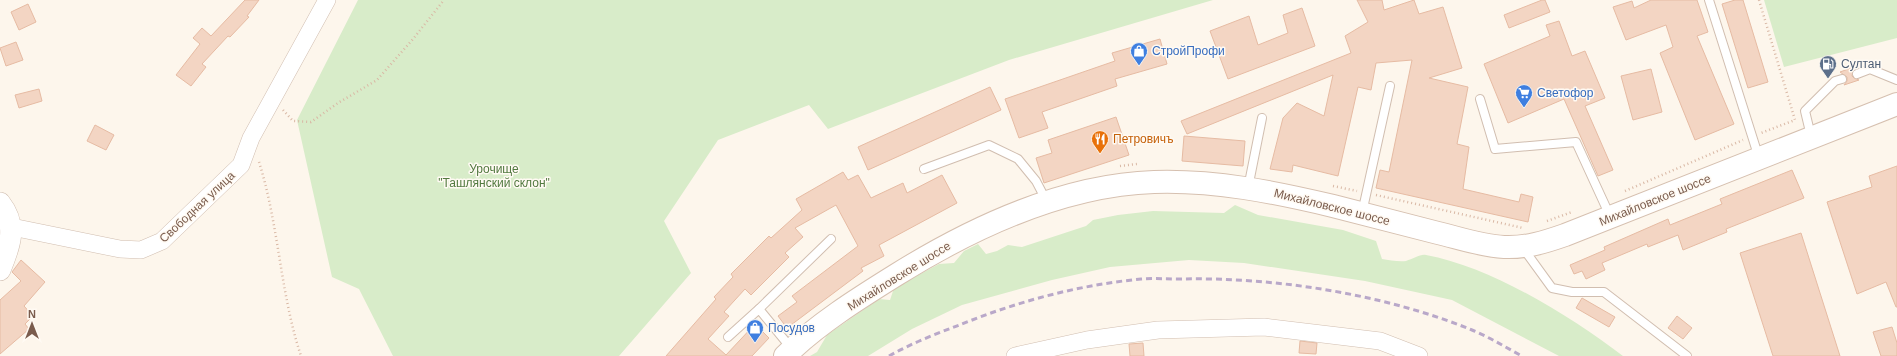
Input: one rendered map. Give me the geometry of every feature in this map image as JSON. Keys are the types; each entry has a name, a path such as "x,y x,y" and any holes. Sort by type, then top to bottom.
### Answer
{"main road":[{"name":"Михайловское шоссе","path":"788,352 882,284 935,251 1004,218 1080,192 1118,185 1154,182 1198,184 1276,192 1364,203 1470,241 1503,247 1524,237 1534,245 1565,235 1606,209 1760,158 1897,104"}],"street":[{"name":"Свободная улица","path":"12,227 120,249 141,250 162,241 241,165 252,138 327,0"},
{"path":"0,203 6,210 12,227 9,249 0,270"},
{"path":"1015,356 1087,340 1158,330 1264,327 1380,341 1419,356"}],"lane":[{"path":"1710,0 1760,158"},
{"path":"1857,74 1870,69 1897,80"},
{"path":"1812,138 1805,111 1835,81 1842,79"},
{"path":"1364,203 1390,86"},
{"path":"1480,99 1494,149 1576,142 1606,209"},
{"path":"1247,189 1262,118"},
{"path":"924,169 989,145 1018,159 1036,181 1047,203"},
{"path":"1524,237 1552,288 1572,292 1604,292 1687,356"},
{"path":"728,337 832,239"},
{"path":"759,309 788,352"}],"path":[{"path":"273,99 294,121 311,122 338,103 377,80 414,39 444,0"},
{"path":"1606,209 1753,136 1795,120 1759,0"},
{"path":"252,138 268,191 290,318 301,356"},
{"path":"1364,203 1524,237"},
{"path":"1540,223 1575,210"}],"green space":[{"name":"Урочище \"Ташлянский склон\"","path":"358,0 1213,0 1009,60 828,129 809,105 718,140 664,221 691,273 619,356 393,356 359,289 332,277 297,120"},
{"path":"1764,0 1897,0 1897,38 1784,67"},
{"path":"1235,205 1258,215 1343,230 1376,241 1382,259 1406,261 1426,255 1451,261 1477,270 1529,295 1555,310 1623,356 1559,356 1452,300 1365,281 1244,263 1189,260 1110,267 1052,280 962,305 912,329 868,356 810,356 817,352 827,335 879,299 890,300 894,288 939,264 954,263 964,251 978,244 986,254 997,251 1008,245 1022,247 1086,226 1093,220 1118,215 1153,211 1224,213"}],"building":[{"path":"245,0 259,0 247,16 249,17 230,37 228,36 202,64 206,67 191,86 176,75 200,44 193,38 202,28 211,36"},
{"path":"1357,0 1382,0 1384,10 1414,0 1419,14 1443,7 1462,68 1429,78 1468,87 1457,144 1469,147 1463,189 1519,202 1521,194 1533,197 1528,222 1376,188 1380,170 1389,172 1412,60 1376,63 1371,90 1358,87 1338,176 1293,165 1292,172 1270,169 1283,118 1297,103 1324,116 1333,75 1187,134 1181,121 1351,53 1345,36 1368,22"},
{"path":"1545,0 1550,12 1509,28 1504,15"},
{"path":"1651,0 1697,0 1708,32 1697,36 1734,124 1695,140 1660,53 1673,47 1666,25 1626,40 1613,7 1632,1 1634,8"},
{"path":"1735,0 1743,0 1768,82 1748,88 1722,4"},
{"path":"28,4 36,22 19,30 11,12"},
{"path":"1302,8 1315,46 1228,79 1210,31 1249,16 1258,45 1288,33 1283,15"},
{"path":"1559,21 1572,56 1585,51 1605,98 1585,106 1613,170 1598,176 1564,99 1508,123 1484,64 1550,36 1546,25"},
{"path":"1160,39 1167,64 1115,79 1117,86 1042,112 1048,128 1019,138 1005,99 1115,61 1112,53"},
{"path":"16,42 23,60 6,66 0,48"},
{"path":"1854,67 1852,76 1859,80 1844,85 1847,81 1847,77 1840,72"},
{"path":"1651,69 1662,112 1633,120 1621,76"},
{"path":"990,87 1001,110 868,170 858,147"},
{"path":"39,89 42,101 19,108 15,95"},
{"path":"1116,117 1129,155 1044,183 1036,158 1052,153 1048,140"},
{"path":"95,125 114,135 106,150 87,141"},
{"path":"1184,136 1245,141 1243,166 1182,161"},
{"path":"1897,166 1896,307 1886,282 1857,294 1827,202 1872,187 1869,176"},
{"path":"1792,170 1804,198 1726,229 1727,232 1683,250 1678,235 1648,247 1647,244 1602,263 1605,270 1586,279 1582,271 1574,274 1570,265 1605,250 1604,247 1668,219 1670,225 1722,204 1720,199"},
{"path":"843,172 848,180 858,175 871,198 903,183 907,193 942,175 957,203 879,245 884,256 861,268 863,271 787,328 778,316 797,302 792,296 858,246 836,205 795,228 803,237 785,253 789,257 751,295 745,289 724,312 729,316 708,339 726,355 755,324 769,338 752,356 666,356 716,299 714,297 733,277 731,274 769,236 771,238 802,210 796,199"},
{"path":"1801,233 1840,356 1773,356 1740,253"},
{"path":"21,260 45,282 24,306 33,316 25,324 29,329 0,354 0,300 21,281 12,272"},
{"path":"1582,298 1615,317 1609,327 1576,308"},
{"path":"1677,316 1692,328 1683,339 1668,328"},
{"path":"1892,327 1897,343 1897,356 1881,356 1873,332"},
{"path":"1300,341 1317,343 1316,354 1299,353"},
{"path":"1143,343 1144,356 1130,356 1129,344"}],"railway":[{"path":"889,356 944,331 1027,301 1095,285 1141,279 1217,279 1254,281 1329,290 1403,307 1438,317 1472,330 1522,356"}],"place":[{"name":"СтройПрофи","path":"1139,66"},
{"name":"Султан","path":"1828,79"},
{"name":"Светофор","path":"1524,108"},
{"name":"Петровичъ","path":"1100,154"},
{"name":"Посудов","path":"755,343"}]}
